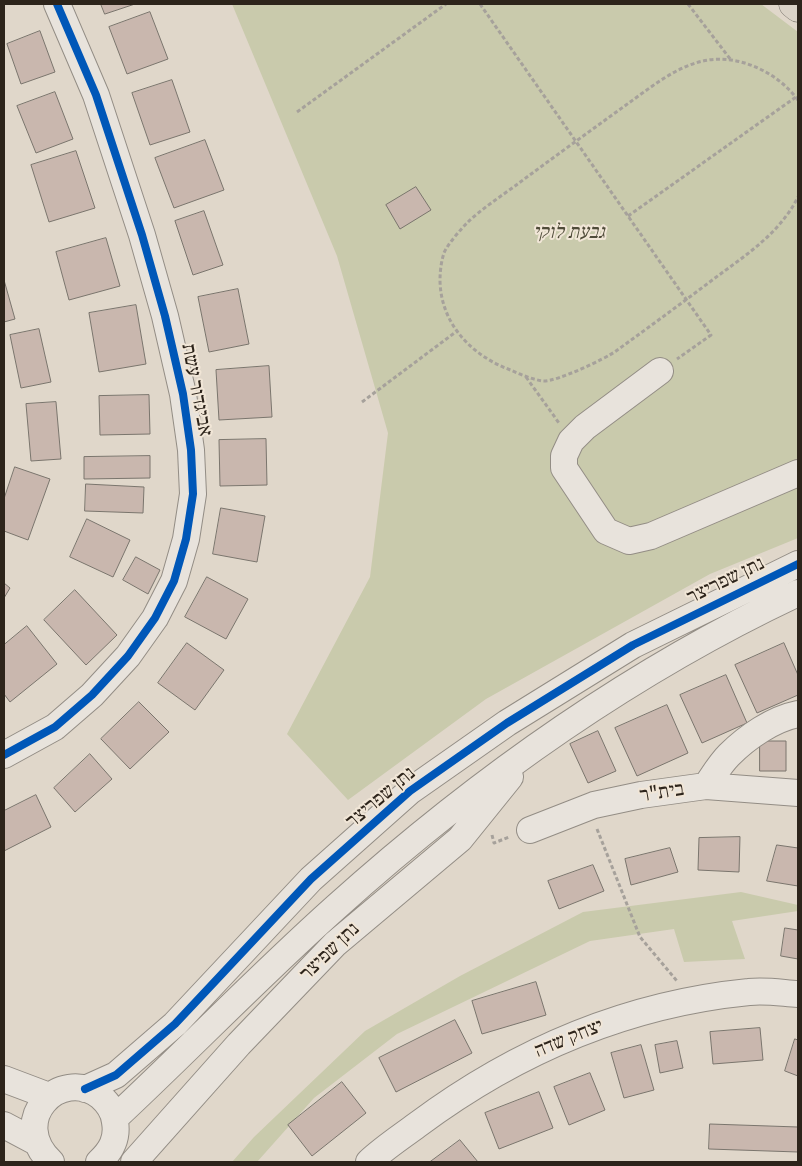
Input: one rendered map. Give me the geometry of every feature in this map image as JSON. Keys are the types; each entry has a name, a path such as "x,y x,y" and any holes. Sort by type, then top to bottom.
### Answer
{"main road":[{"path":"794,4 798,8"}],"street":[{"name":"אביגדור עשת","path":"4,755 55,727 92,695 128,656 154,618 174,581 186,539 192,494 191,450 183,394 165,316 142,235 96,96 58,4"},
{"path":"660,371 585,427 571,441 564,456 564,468 606,531 629,541 651,536 798,473"},
{"name":"נתן שפריצר","path":"85,1089 116,1075 175,1024 311,879 410,791 507,723 633,645 798,564"},
{"path":"115,1118 254,982 335,908 398,853 467,797 580,717 671,659 798,593"},
{"path":"706,786 728,756 759,732 785,717 798,714"},
{"name":"נתן שפיצר","path":"134,1162 239,1044 335,944 464,835 533,749"},
{"name":"בית\"ר","path":"530,830 588,808 641,795 706,786 798,793"},
{"name":"יצחק שדה","path":"370,1162 446,1103 509,1065 584,1030 670,1004 750,992 798,994"},
{"path":"4,1079 49,1096"},
{"path":"43,1152 34,1130 35,1117 40,1106 49,1096 60,1090 72,1088 85,1089 95,1093 104,1100 111,1108 115,1118 116,1130 109,1159"},
{"path":"4,1125 43,1152"}],"path":[{"path":"297,112 446,4"},
{"path":"480,4 711,334 660,371"},
{"path":"688,4 731,60"},
{"path":"628,216 797,98 784,83 748,64 731,60 708,60 691,65 666,77 576,141 467,223 445,252 440,272 441,295 447,316 456,332 478,353 494,363 526,377 545,381 568,374 610,355 762,243 779,226 798,197"},
{"path":"362,402 456,332"},
{"path":"526,377 571,441"},
{"path":"588,808 640,937 694,1000"},
{"path":"464,835 492,835 494,843 530,830"}],"green space":[{"name":"גבעת לוקי","path":"232,4 761,4 798,32 798,538 710,574 486,699 348,800 287,734 370,577 388,433 337,256"},
{"path":"741,892 798,905 798,911 732,921 745,959 684,962 674,929 590,941 397,1034 314,1098 257,1162 232,1162 254,1137 365,1031 460,976 583,912"}],"building":[{"path":"101,4 135,4 105,14"},
{"path":"150,12 168,59 127,74 109,27"},
{"path":"40,31 55,72 21,84 7,44"},
{"path":"172,80 190,132 150,145 132,93"},
{"path":"55,92 73,139 36,153 17,106"},
{"path":"205,140 224,190 174,208 155,158"},
{"path":"76,151 95,208 49,222 31,165"},
{"path":"416,187 431,210 400,229 386,205"},
{"path":"204,211 223,265 193,275 175,221"},
{"path":"106,238 120,286 69,300 56,252"},
{"path":"4,280 15,319 4,322"},
{"path":"238,289 249,344 209,352 198,297"},
{"path":"136,305 146,364 99,372 89,313"},
{"path":"39,329 51,382 21,388 10,335"},
{"path":"269,366 272,417 219,420 216,370"},
{"path":"149,395 150,434 100,435 99,396"},
{"path":"56,402 61,459 31,461 26,404"},
{"path":"266,439 267,485 220,486 219,440"},
{"path":"150,456 150,478 84,479 84,457"},
{"path":"15,467 50,479 28,540 4,531 4,499"},
{"path":"86,484 144,487 143,513 85,511"},
{"path":"221,508 265,516 257,562 213,554"},
{"path":"87,519 130,540 113,577 70,557"},
{"path":"136,557 160,570 148,594 123,580"},
{"path":"207,577 248,599 226,639 185,617"},
{"path":"4,583 10,588 4,598"},
{"path":"75,590 117,635 86,665 44,620"},
{"path":"27,626 57,664 10,702 4,694 4,645"},
{"path":"187,643 224,670 195,710 158,683"},
{"path":"784,643 798,675 798,695 757,713 735,665"},
{"path":"726,675 747,723 702,743 680,695"},
{"path":"139,702 169,732 130,769 101,739"},
{"path":"667,705 688,753 637,776 615,728"},
{"path":"598,731 616,771 588,783 570,744"},
{"path":"760,741 786,741 786,771 760,771"},
{"path":"90,754 112,779 75,812 54,788"},
{"path":"36,795 51,827 4,851 4,811"},
{"path":"740,837 739,872 698,870 699,838"},
{"path":"777,845 798,848 798,886 767,881"},
{"path":"670,848 678,872 631,885 625,859"},
{"path":"593,865 604,891 559,909 548,881"},
{"path":"785,928 798,930 798,959 781,956"},
{"path":"536,982 546,1015 482,1034 472,1001"},
{"path":"455,1020 472,1053 396,1092 379,1058"},
{"path":"760,1028 763,1060 713,1064 710,1032"},
{"path":"795,1039 798,1040 798,1076 785,1071"},
{"path":"677,1041 683,1068 660,1073 655,1045"},
{"path":"641,1045 654,1090 624,1098 611,1053"},
{"path":"590,1073 605,1110 569,1125 554,1087"},
{"path":"342,1082 366,1113 312,1156 288,1125"},
{"path":"539,1092 553,1128 499,1149 485,1113"},
{"path":"710,1124 798,1127 798,1152 709,1149"},
{"path":"460,1140 478,1162 430,1162"}],"cycle path":[{"path":"4,755 55,727 92,695 128,656 155,618 174,581 186,539 193,494 191,450 183,394 165,316 142,235 96,95 57,4"},
{"path":"85,1089 116,1075 175,1024 311,879 410,791 507,723 633,645 798,564"}]}
